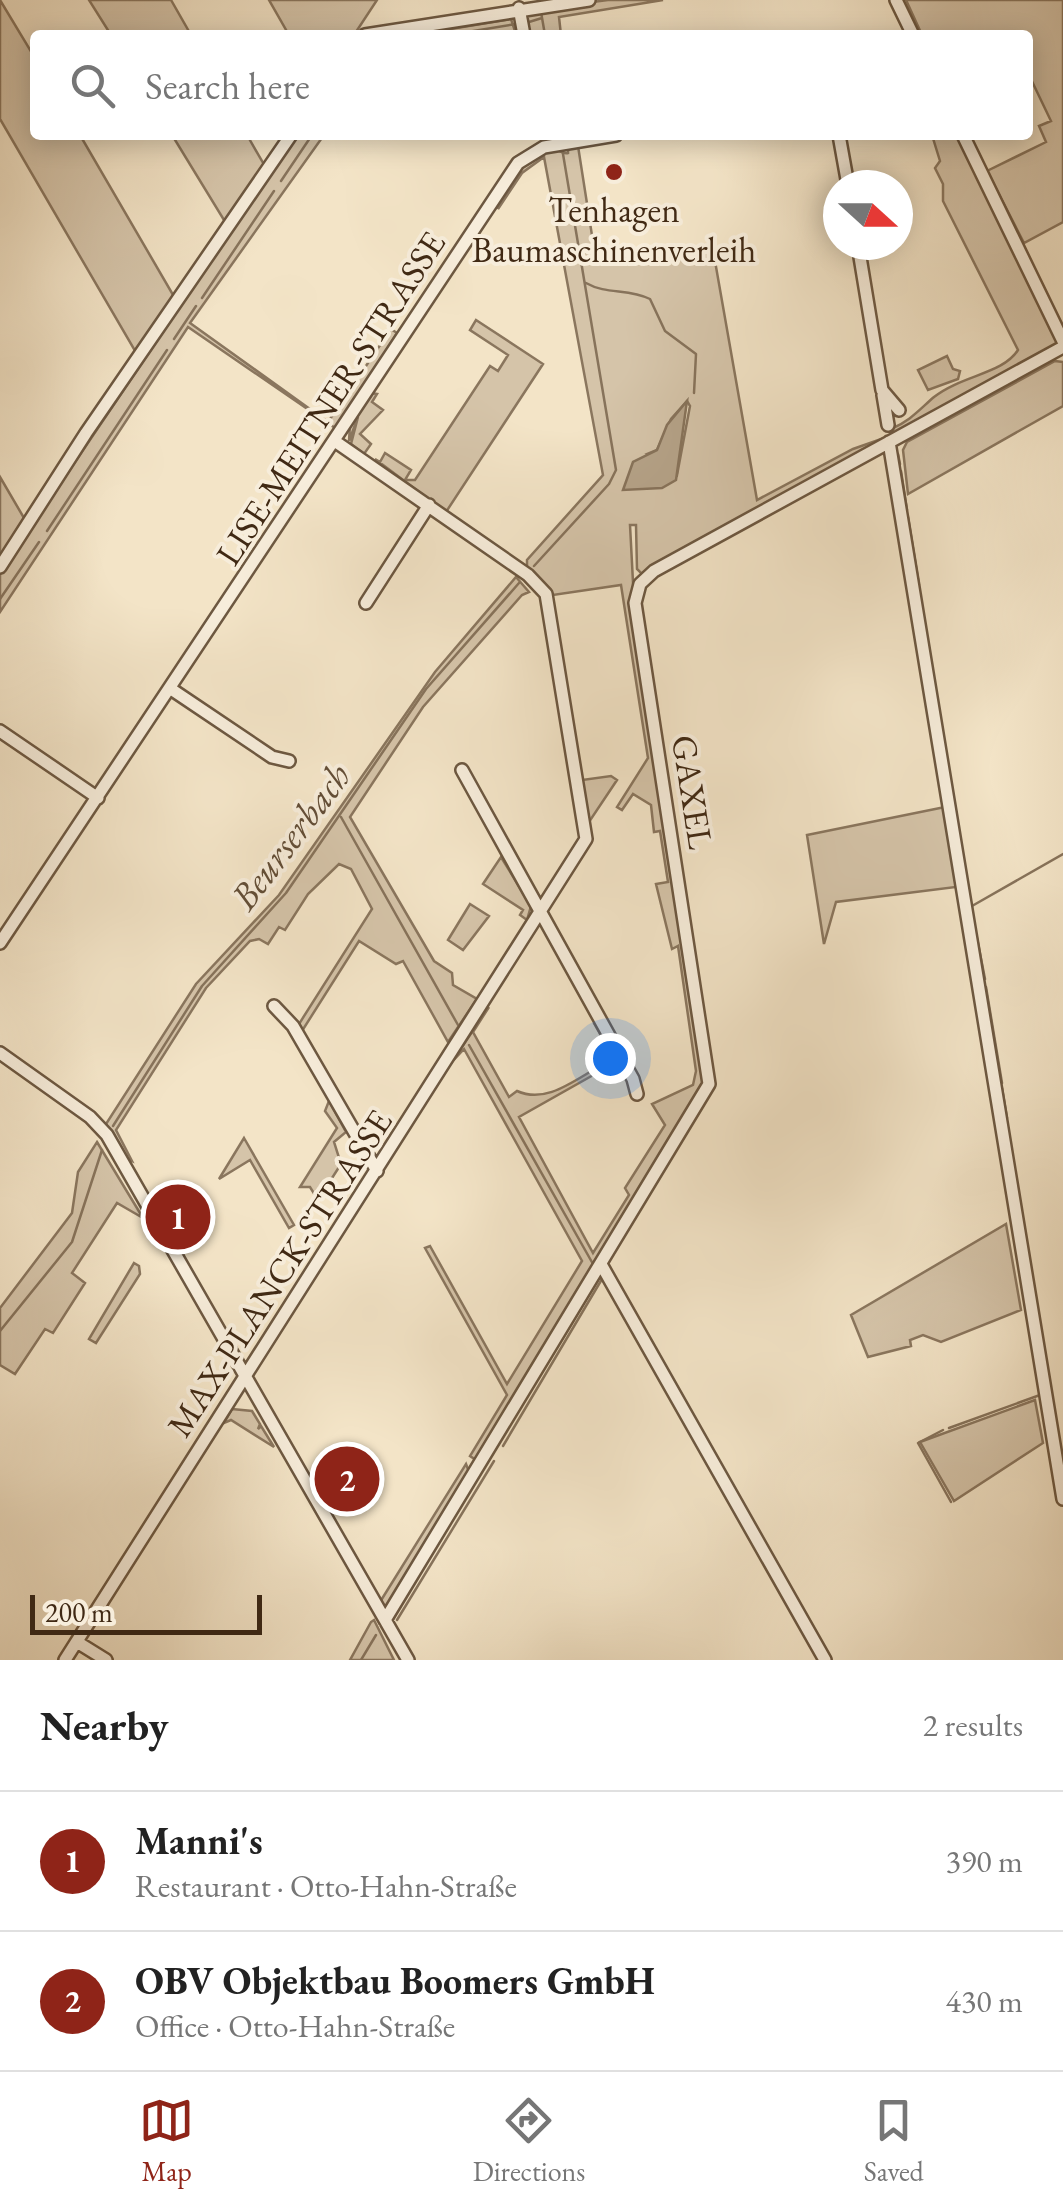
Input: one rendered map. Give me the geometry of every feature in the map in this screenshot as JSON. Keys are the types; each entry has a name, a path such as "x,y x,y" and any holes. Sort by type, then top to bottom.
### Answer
{"street":[{"path":"394,30 588,0"},
{"path":"896,0 911,30"},
{"path":"519,8 523,30"},
{"path":"0,567 86,433 288,140"},
{"path":"841,140 846,170"},
{"path":"964,140 1063,344"},
{"name":"LISE-MEITNER-STRASSE","path":"0,943 512,172 526,155 552,142"},
{"path":"860,260 888,425"},
{"name":"GAXEL","path":"385,1620 709,1084 637,593 654,572 1063,344"},
{"path":"882,390 899,410"},
{"name":"MAX-PLANCK-STRASSE","path":"65,1660 582,850 586,835 550,600 528,575 336,442"},
{"path":"889,442 1063,1499"},
{"path":"366,603 430,506"},
{"path":"171,689 272,757 289,761"},
{"path":"0,731 98,798"},
{"path":"462,770 539,915 633,1078 637,1094"},
{"path":"274,1006 293,1026 376,1172"},
{"path":"0,1053 90,1117 107,1135 408,1660"},
{"path":"602,1266 825,1660"},
{"path":"77,1642 106,1660"}],"shaded area":[{"path":"0,0 30,50 30,140 83,140 176,300 138,356 0,119"},
{"path":"89,0 171,0 188,30 108,30"},
{"path":"269,0 377,0 357,30 286,30"},
{"path":"608,0 663,0 559,17 560,30 526,30 524,22 530,10"},
{"path":"906,0 1063,0 1063,222 1024,243 987,171 1046,142 1039,126 1051,121 1033,83 1033,30 920,30"},
{"path":"511,19 515,30 444,30"},
{"path":"175,140 250,140 266,168 227,225"},
{"path":"293,140 320,140 190,323 328,422 391,329 397,333 338,430 188,327 0,612 0,573"},
{"path":"934,140 962,140 1059,341 1057,347 893,435 891,429 934,397 992,370 1018,350 943,201 943,184 935,168 940,161"},
{"path":"578,146 596,261 712,244 757,500 853,449 884,438 884,442 642,574 637,569 636,525 630,525 634,601 708,1077 476,1460 470,1456 507,1395 425,1248 430,1246 507,1384 582,1261 464,1049 451,1063 489,1007 473,1032 509,1097 517,1091 549,1093 600,1066 600,1057 609,1050 595,1025 599,1026 614,1052 611,1065 519,1117 593,1253 629,1195 625,1188 665,1125 652,1104 693,1085 696,1071 678,946 672,949 656,884 668,882 660,831 654,832 651,805 633,794 622,810 617,807 648,758 621,585 553,595 527,570 527,560 603,475 544,157 522,173 498,209 511,179 526,160 545,150 568,153 568,148","holes":["687,401 690,406 677,475 647,454 657,450 671,419"]},
{"path":"476,320 543,364 446,512 375,459 380,462 385,453 411,470 405,480 415,480 490,366 498,371 508,355 470,330"},
{"path":"947,356 953,369 960,371 958,379 928,390 918,370"},
{"path":"1055,361 1063,362 1063,406 908,494 903,450 907,442"},
{"path":"371,393 377,394 372,402 383,410 360,434 371,444 364,454 351,444 358,417 349,441 350,425"},
{"path":"687,401 676,480 662,488 623,490 633,462 657,450 667,425"},
{"path":"0,477 24,518 0,559"},
{"path":"516,577 529,592 522,595 423,707 350,817 434,961 452,973 453,985 477,999 448,1042 403,961 396,964 359,941 302,1031 299,1024 372,909 351,869 339,864 308,894 285,930 279,927 268,944 259,939 250,941 206,988 116,1130 132,1161 127,1159 106,1124 196,984 279,895 435,672"},
{"path":"611,776 617,780 589,822 582,780"},
{"path":"945,807 956,887 836,902 824,944 807,835"},
{"path":"501,857 531,906 527,920 520,915 523,910 483,884"},
{"path":"470,904 489,916 463,950 448,940"},
{"path":"329,1101 346,1132 334,1142 341,1164 318,1200 310,1187 300,1187 337,1128 325,1111"},
{"path":"244,1138 294,1225 289,1228 250,1160 219,1179"},
{"path":"97,1142 143,1218 117,1203 72,1273 85,1283 53,1333 45,1329 15,1374 0,1365 0,1308 72,1213 78,1172"},
{"path":"1006,1224 1021,1310 941,1342 923,1335 910,1340 911,1346 868,1357 851,1315"},
{"path":"134,1263 140,1274 96,1343 89,1339"},
{"path":"1035,1400 1043,1443 954,1501 920,1442"},
{"path":"232,1409 252,1411 260,1424 258,1429 261,1426 274,1447 231,1420 224,1423"},
{"path":"466,1464 469,1472 389,1607 384,1607 380,1602"},
{"path":"374,1620 394,1660 350,1660 371,1622"}],"waterway":[{"name":"Beurserbach","path":"541,12 544,30"},
{"path":"529,22 542,18"},
{"path":"479,30 516,24"},
{"path":"281,181 309,140"},
{"name":"Beurserbach","path":"534,566 609,484 616,470 562,148"},
{"path":"202,298 274,191"},
{"path":"586,283 650,299 665,331 696,354 694,393"},
{"path":"174,339 196,306"},
{"path":"47,531 167,350"},
{"path":"990,393 1055,359"},
{"path":"898,454 900,464"},
{"path":"901,471 907,510"},
{"path":"908,517 919,585"},
{"path":"0,599 39,542"},
{"name":"Beurserbach","path":"113,1126 202,986 286,893 426,689 519,583"},
{"path":"341,817 458,1025"},
{"path":"972,906 1063,854"},
{"path":"977,938 985,979"},
{"path":"986,987 1002,1083"},
{"path":"469,1045 593,1264"},
{"path":"1002,1088 1007,1118"},
{"name":"Beurserbach","path":"0,1331 72,1242 102,1150"},
{"path":"503,1446 602,1279"},
{"path":"949,1428 1040,1395"},
{"path":"943,1430 918,1443 951,1502"},
{"path":"397,1620 494,1461"},
{"path":"361,1660 376,1635"}],"place":[{"name":"Tenhagen Baumaschinenverleih","path":"614,172"},
{"name":"Manni's","path":"178,1217"},
{"name":"OBV Objektbau Boomers GmbH","path":"347,1479"}]}
